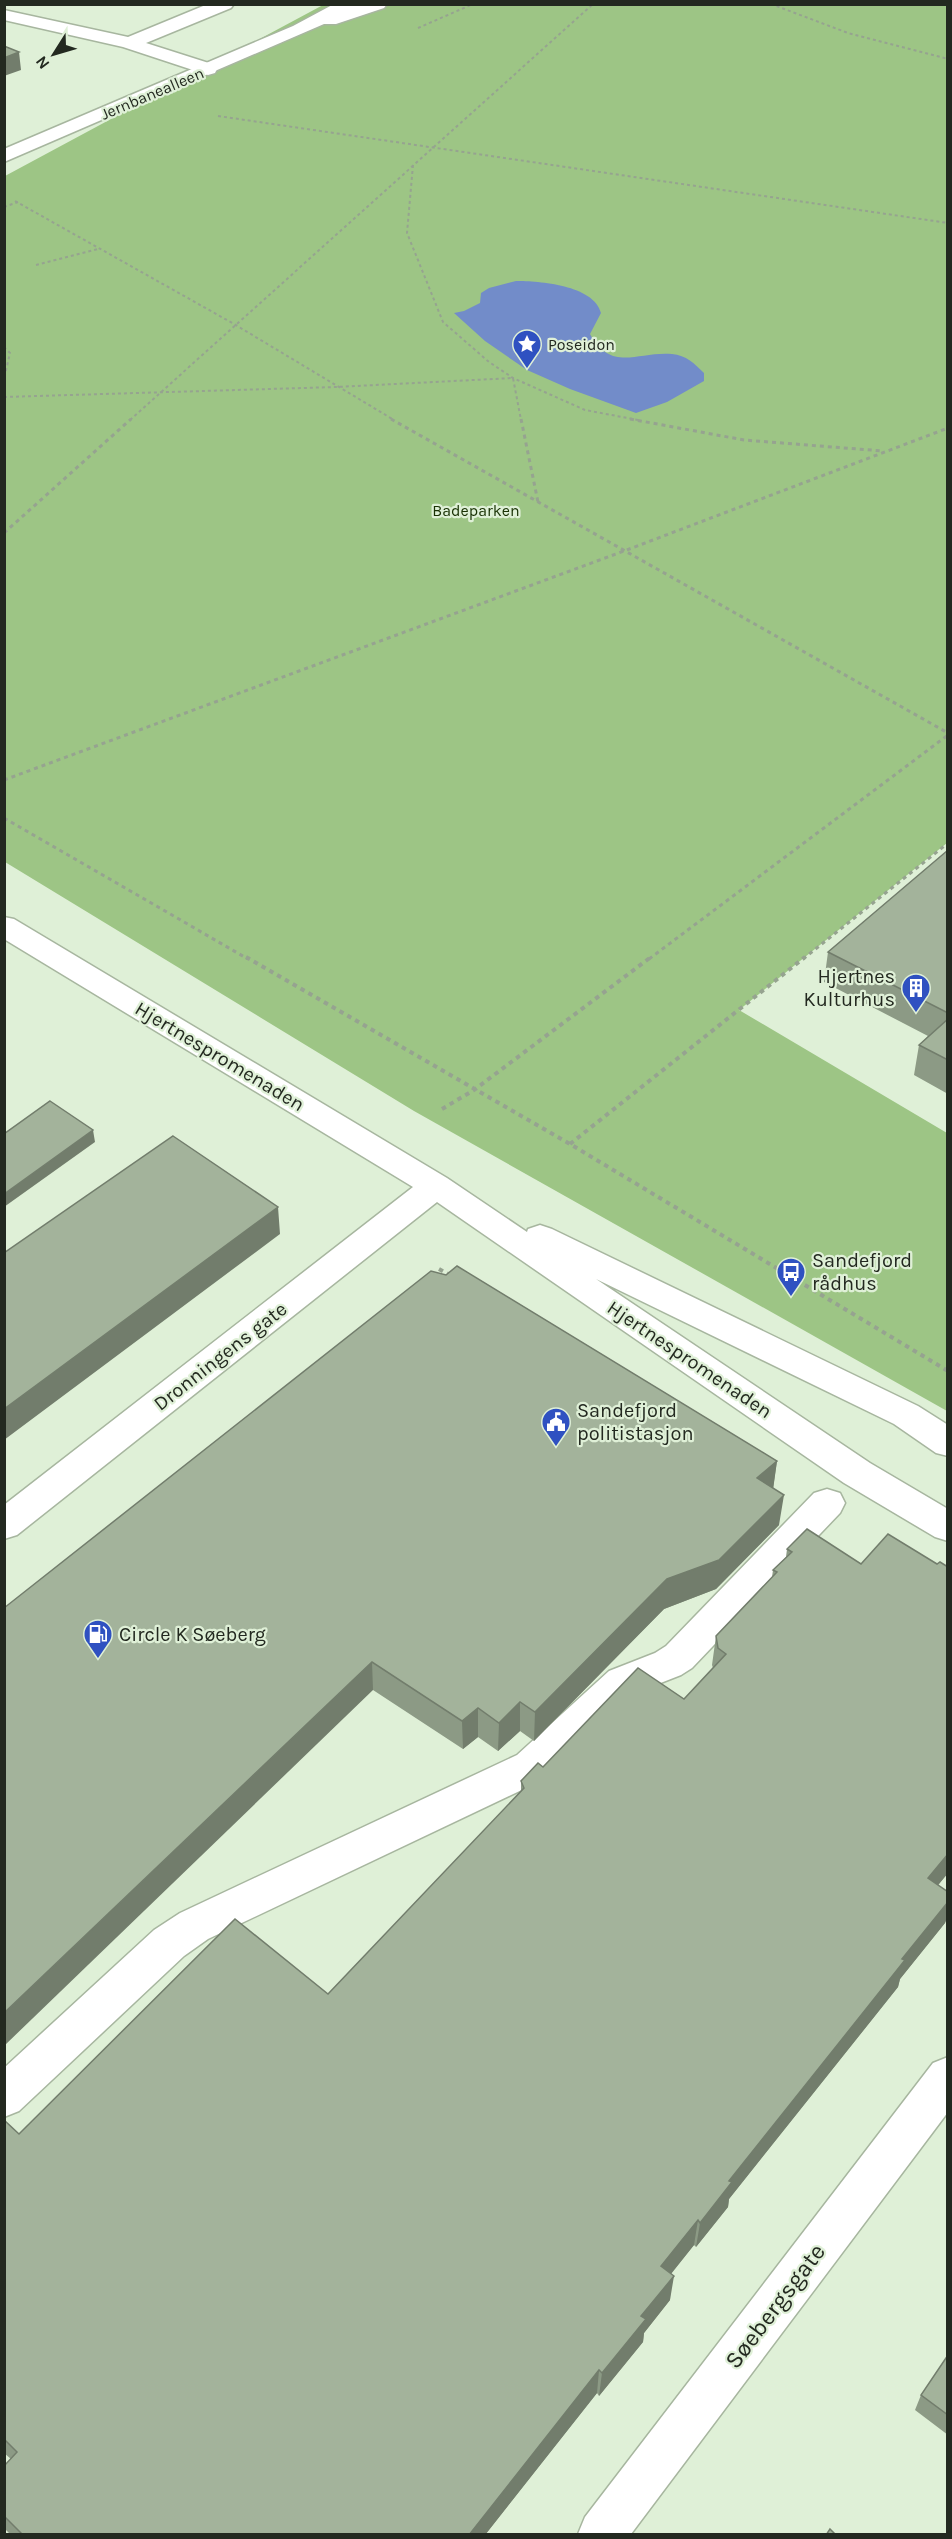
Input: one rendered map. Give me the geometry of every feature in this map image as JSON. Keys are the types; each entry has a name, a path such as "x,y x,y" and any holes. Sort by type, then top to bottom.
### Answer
{"street":[{"path":"129,43 225,4"},
{"name":"Jernbanealleen","path":"4,156 299,30 349,4"},
{"name":"Jernbanealleen","path":"299,30 378,4"},
{"path":"4,15 129,43 208,69"},
{"name":"Hjertnespromenaden","path":"4,926 436,1186 857,1473 948,1527"},
{"name":"Hjertnespromenaden","path":"436,1186 906,1415 948,1443"},
{"name":"Dronningens gate","path":"4,1525 436,1186"},
{"path":"4,2097 169,1943 194,1926 531,1767 622,1682 679,1658 827,1503"},
{"name":"Søebergsgate","path":"602,2535 948,2077"}],"path":[{"path":"4,533 592,4"},
{"path":"771,4 848,33 948,59"},
{"path":"217,115 948,223"},
{"path":"413,164 407,233 443,322 489,362 513,378 585,410 744,440 887,451"},
{"path":"18,202 234,324 336,387 538,503 948,734 474,1090 442,1109"},
{"path":"36,265 99,248"},
{"path":"4,348 10,353 4,379"},
{"path":"4,398 336,387 513,378"},
{"path":"513,378 538,503"},
{"path":"4,780 624,551 948,428"},
{"path":"4,818 570,1144 947,1371"},
{"path":"570,1144 948,843"}],"green space":[{"name":"Badeparken","path":"323,5 947,5 947,843 739,1010 947,1133 947,1411 414,1111 5,862 5,176"}],"water":[{"path":"516,281 551,284 588,296 601,313 590,334 598,346 607,353 626,358 660,354 682,356 704,373 704,381 667,402 636,413 570,389 527,370 485,341 454,313 480,303 481,293 489,288"}],"building":[{"path":"4,46 19,52 4,58"},
{"name":"Hjertnes Kulturhus","path":"948,850 948,1013 828,952"},
{"path":"948,1019 948,1060 919,1045"},
{"path":"50,1101 93,1130 4,1194 4,1134"},
{"path":"173,1136 278,1207 4,1409 4,1253"},
{"path":"457,1266 777,1461 757,1478 784,1495 719,1560 667,1579 535,1712 520,1702 499,1723 478,1708 462,1721 372,1662 4,2013 4,1608 431,1271 446,1275"},
{"path":"807,1529 861,1564 888,1534 937,1564 940,1562 948,1567 948,1854 928,1878 948,1892 948,1902 902,1959 905,1960 729,2181 732,2182 700,2223 698,2220 661,2266 674,2276 641,2316 646,2319 602,2373 599,2370 469,2535 23,2535 4,2516 4,2466 17,2452 4,2439 4,2120 19,2134 235,1919 328,1994 524,1788 521,1781 538,1763 543,1767 638,1668 684,1699 726,1654 718,1648 716,1636 777,1572 773,1570 792,1552 787,1549"},
{"path":"948,2355 948,2415 921,2395"},
{"path":"830,2529 836,2535 826,2535"}],"place":[{"name":"Poseidon","path":"527,370"},
{"name":"Hjertnes Kulturhus","path":"916,1014"},
{"name":"Sandefjord rådhus","path":"791,1298"},
{"name":"Sandefjord politistasjon","path":"556,1448"},
{"name":"Circle K Søeberg","path":"98,1660"}]}
